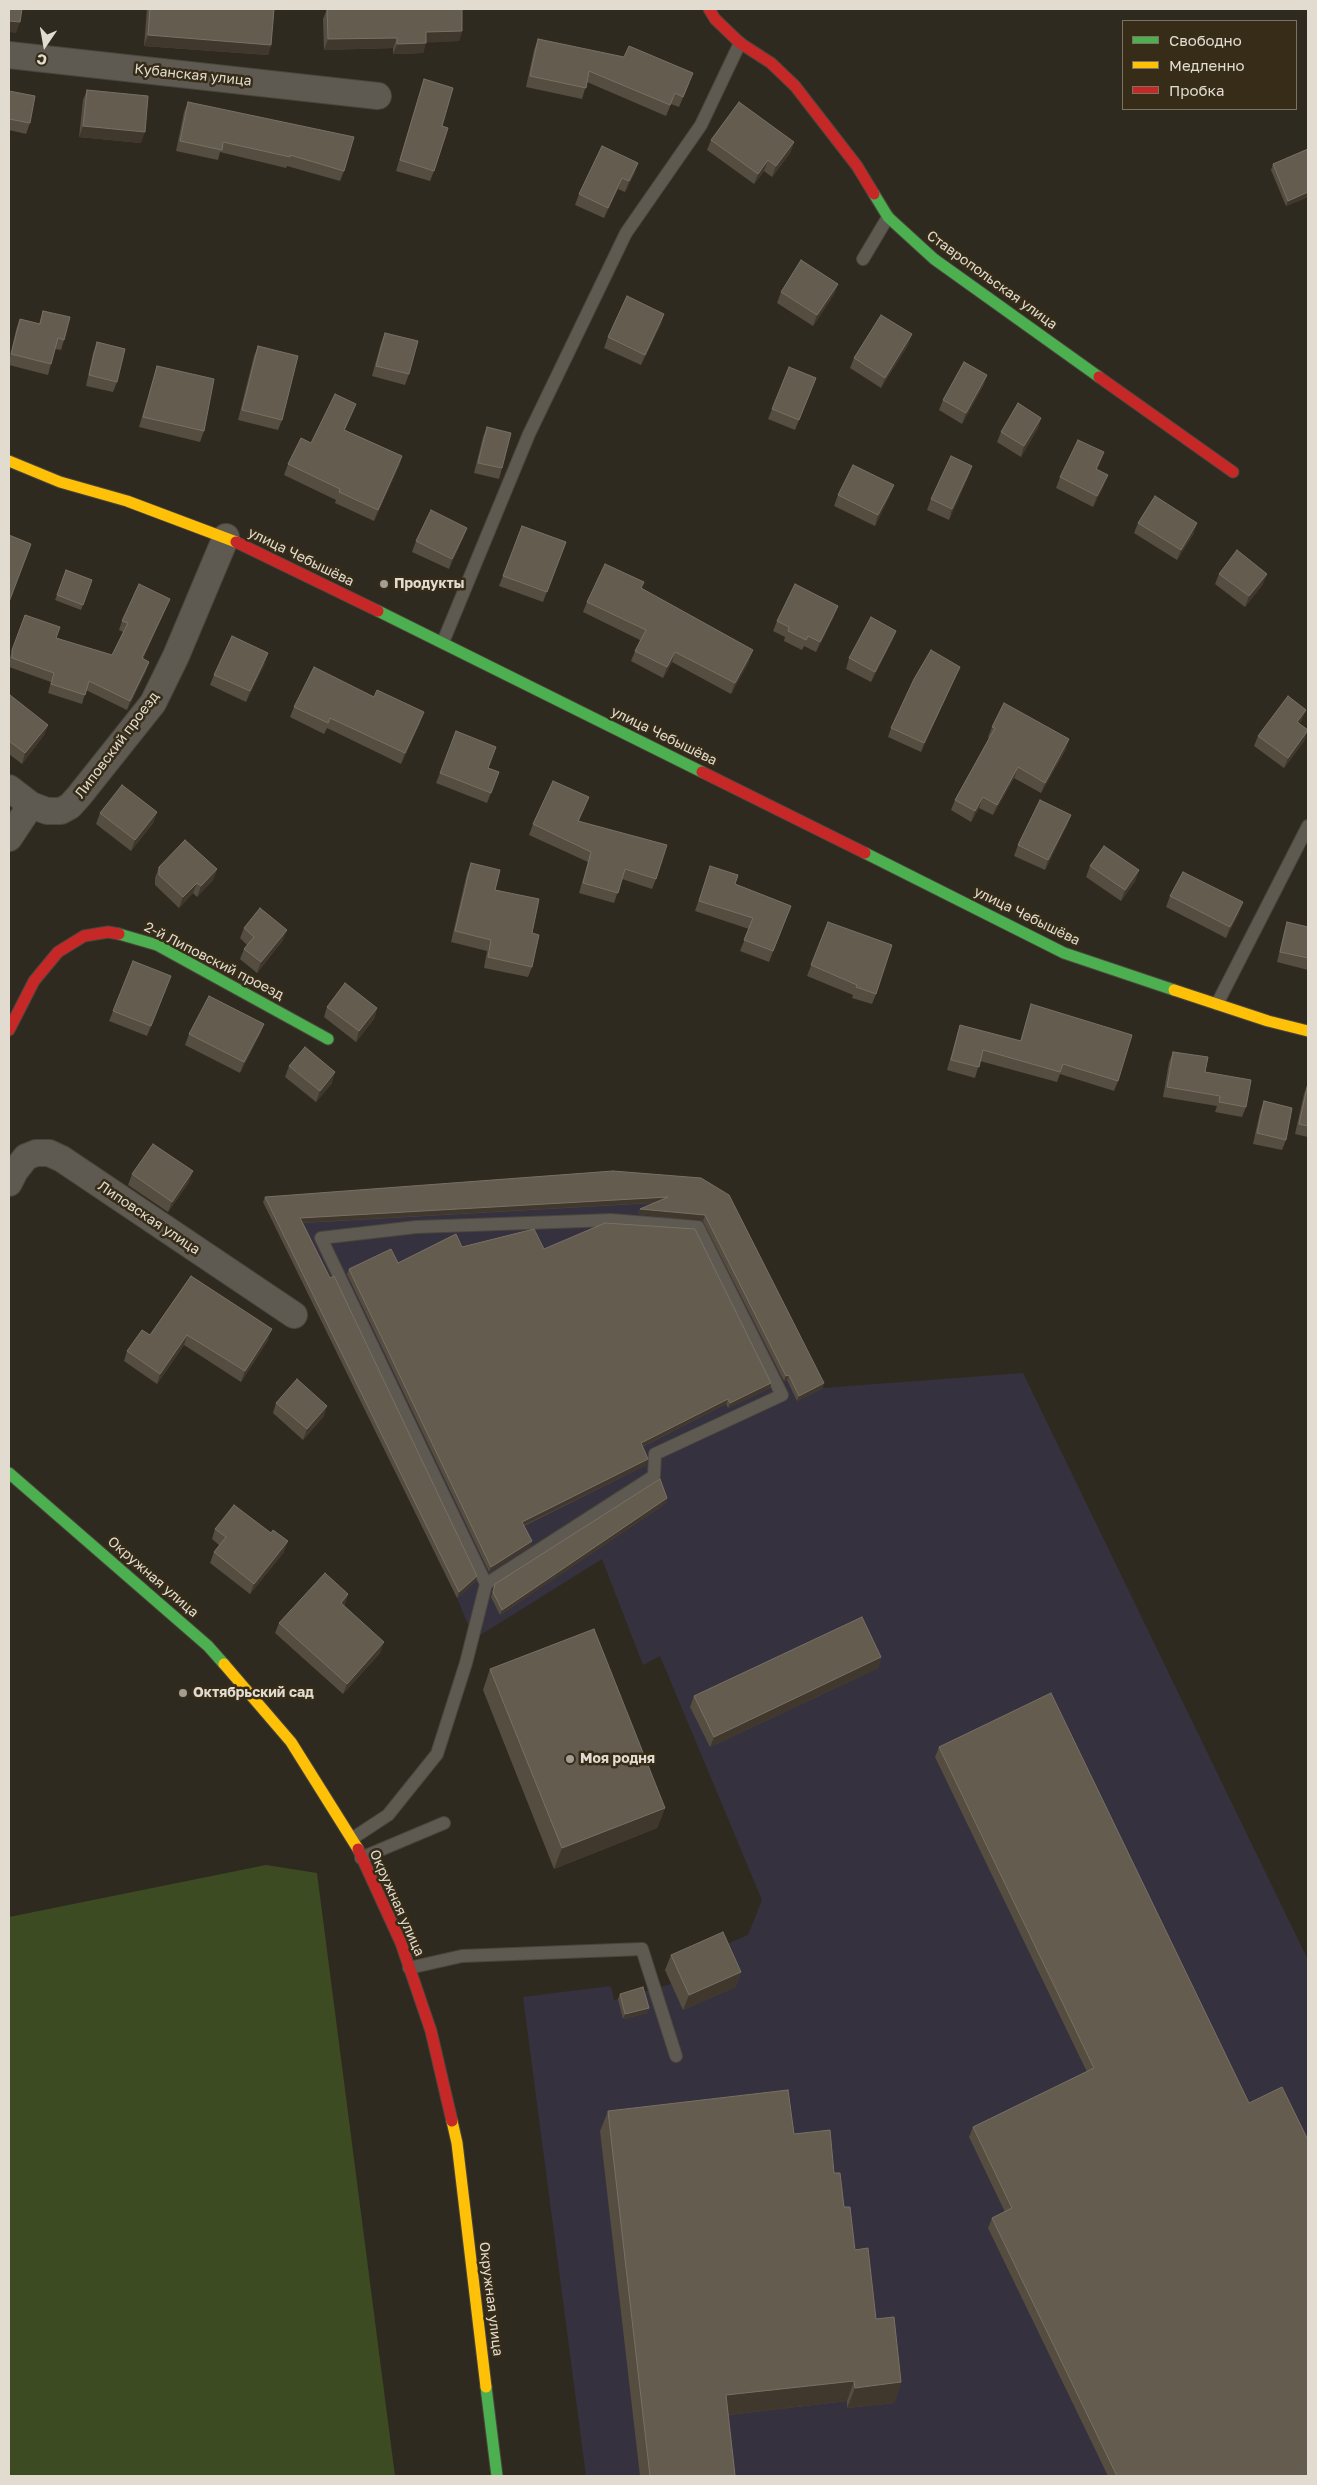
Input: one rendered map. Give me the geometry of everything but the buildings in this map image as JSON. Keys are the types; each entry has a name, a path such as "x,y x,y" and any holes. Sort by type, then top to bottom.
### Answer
{"street":[{"name":"Ставропольская улица","path":"709,9 715,18 740,42 771,64 795,86 857,166 888,217 934,259 1234,472"},
{"name":"Кубанская улица","path":"9,55 378,96"},
{"name":"улица Чебышёва","path":"9,461 60,482 126,501 226,537 443,642 1064,953 1217,1004 1308,1031"},
{"name":"Липовский проезд","path":"9,788 31,805 47,811 60,810 70,806 153,703 176,656 226,537"},
{"path":"9,838 31,805"},
{"name":"2-й Липовский проезд","path":"9,1030 34,981 58,952 84,936 108,932 131,936 156,945 222,979 328,1039"},
{"name":"Липовская улица","path":"9,1183 14,1171 26,1157 36,1153 48,1153 62,1159 294,1315"},
{"name":"Окружная улица","path":"9,1473 208,1646 291,1742 352,1838 386,1908 410,1968 431,2031 457,2144 497,2476"}],"lane":[{"path":"443,642 529,434 626,233 701,125 740,42"},
{"path":"864,259 888,217"},
{"path":"1217,1004 1308,826"},
{"path":"352,1838 388,1815 437,1754 466,1663 486,1584 321,1238 416,1227 611,1220 698,1227 782,1395 655,1454 654,1476 486,1584"},
{"path":"361,1858 444,1823"},
{"path":"410,1968 462,1956 642,1949 676,2056"}],"shaded area":[{"path":"611,1176 727,1201 823,1388 1023,1373 1308,1960 1308,2476 586,2476 523,1997 611,1986 614,2000 671,1984 665,1970 748,1935 762,1900 660,1656 643,1665 602,1559 474,1639 457,1598 274,1224"}],"green space":[{"path":"266,1865 317,1873 395,2476 9,2476 9,1917"}],"traffic: fast":[{"path":"874,194 888,217 934,259 1099,377"},
{"path":"378,611 702,772"},
{"path":"865,853 1064,953 1174,990"},
{"path":"119,934 157,945 328,1039"},
{"path":"9,1473 208,1646 224,1664"},
{"path":"486,2387 497,2476"}],"traffic: slow":[{"path":"9,461 60,482 127,501 236,542"},
{"path":"1174,990 1268,1021 1308,1031"},
{"path":"224,1664 291,1742 358,1849"},
{"path":"452,2121 457,2143 486,2387"}],"traffic: jam":[{"path":"709,9 715,19 740,43 771,63 795,86 857,166 874,194"},
{"path":"1099,377 1233,472"},
{"path":"236,542 378,611"},
{"path":"702,772 865,853"},
{"path":"9,1030 34,981 58,952 84,936 108,932 119,934"},
{"path":"358,1849 401,1943 431,2031 452,2121"}],"place":[{"name":"Продукты","path":"384,584"},
{"name":"Октябрьский сад","path":"183,1693"},
{"name":"Моя родня","path":"570,1759"}]}
